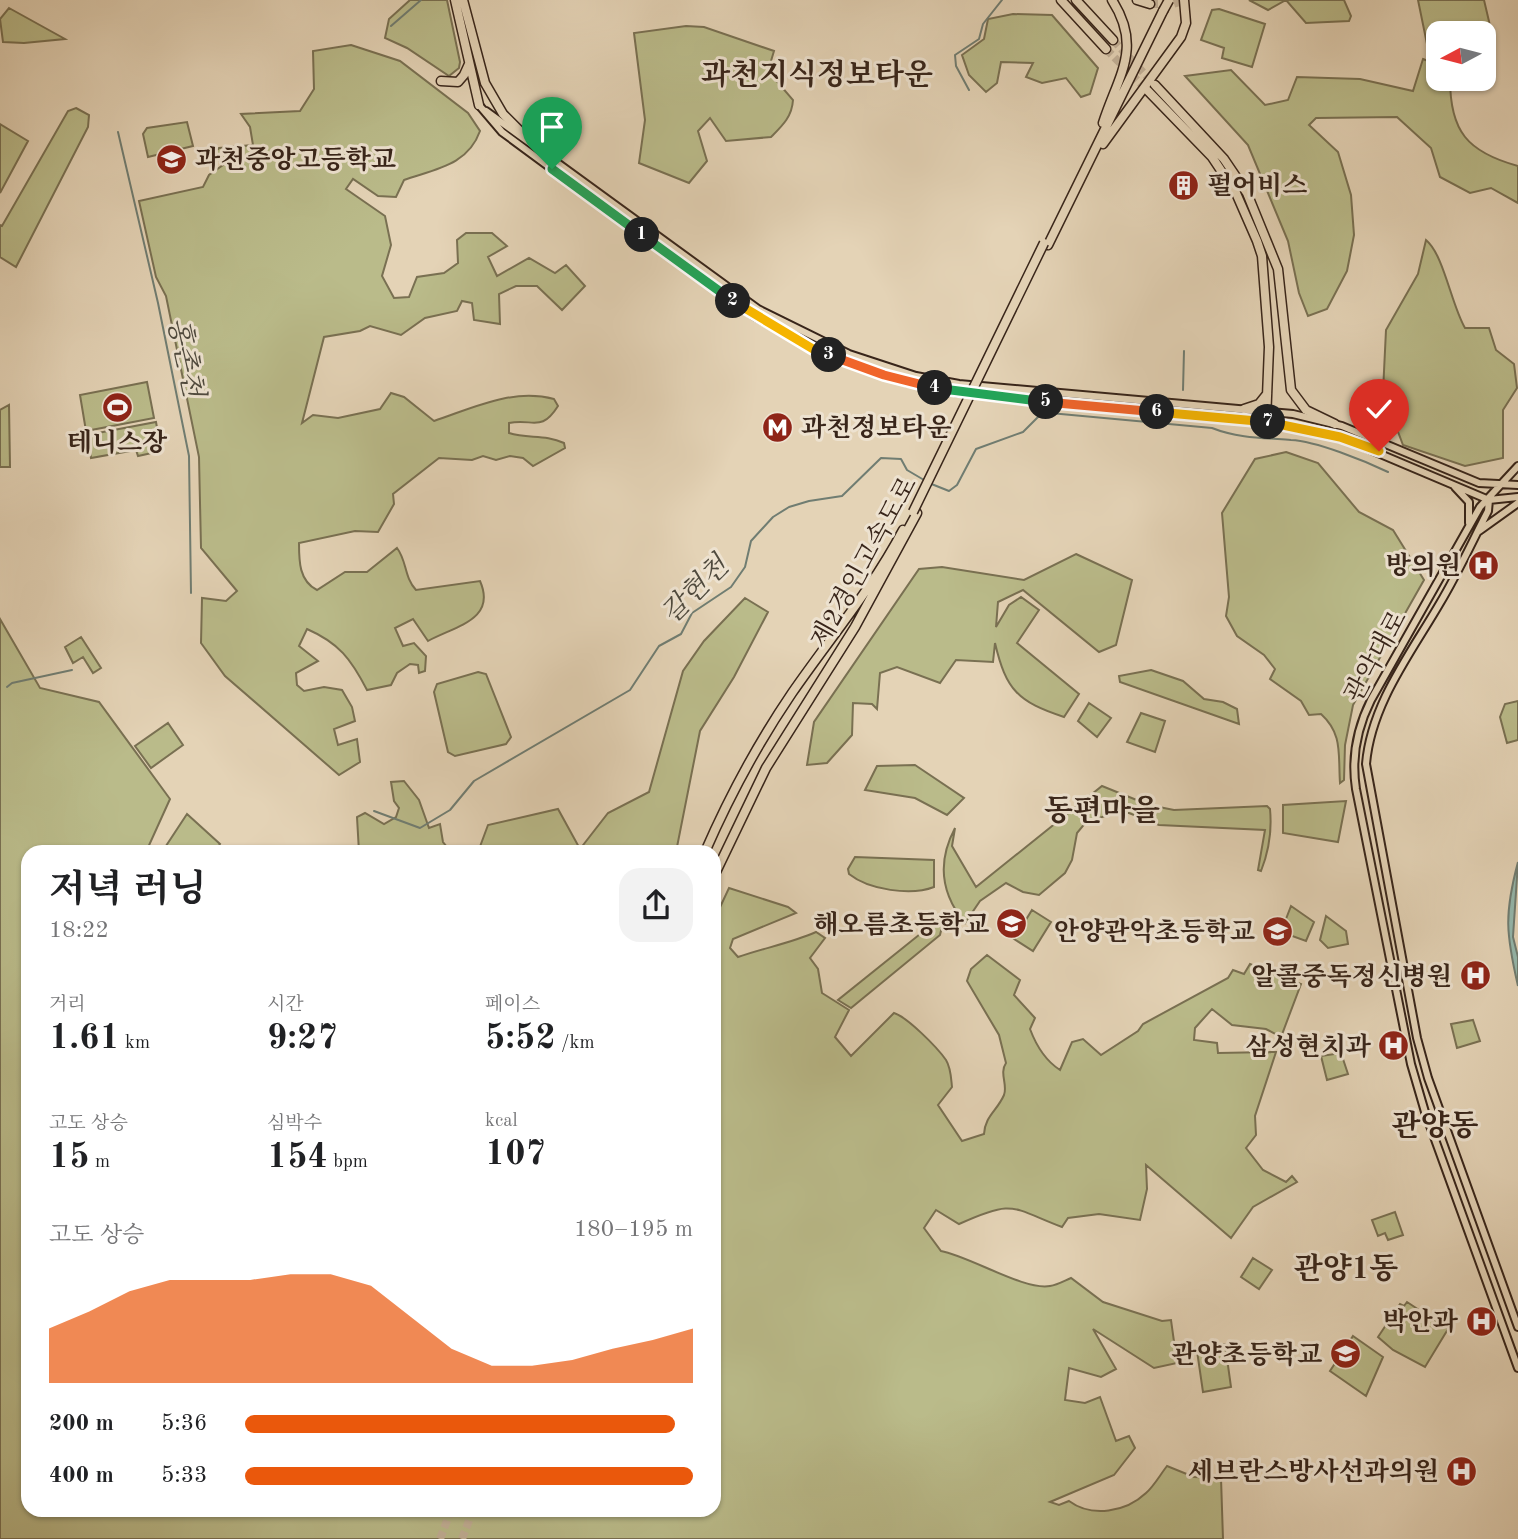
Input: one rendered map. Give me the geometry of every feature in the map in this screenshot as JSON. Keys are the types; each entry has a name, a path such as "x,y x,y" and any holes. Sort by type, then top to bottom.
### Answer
{"highway":[{"path":"455,0 479,105"},
{"path":"463,0 485,83 503,114 532,143"},
{"path":"1061,0 1106,49"},
{"path":"1076,0 1114,40"},
{"path":"1103,122 1122,76 1128,51 1125,25 1112,0"},
{"path":"1137,0 1150,4"},
{"name":"제2경인고속도로","path":"1046,244 1088,163 1161,10 1163,0"},
{"name":"제2경인고속도로","path":"721,861 766,768 855,627 915,512 1103,122 1161,10 1169,0"},
{"path":"1088,163 1181,37 1186,23 1184,0"},
{"path":"441,81 457,82 469,68 469,61"},
{"path":"479,105 485,83"},
{"path":"1266,421 1269,348 1262,256 1246,215 1224,174 1152,88 1237,176 1256,210 1278,269 1291,390 1306,410 1335,424"},
{"path":"1244,409 1259,404 1267,394"},
{"name":"제2경인고속도로","path":"708,845 738,782 769,728 876,578 915,512"}],"main road":[{"path":"479,105 758,309 849,354 916,376 959,384 1267,411 1335,424 1479,484 1518,485"},
{"path":"479,105 502,132 715,289 756,317 813,349 906,382 954,392 1090,407 1266,421 1340,437 1489,500 1518,497"},
{"path":"502,132 503,128 509,128"},
{"path":"1489,500 1498,486 1518,466"},
{"path":"1454,486 1469,502 1469,527"},
{"name":"관악대로","path":"1489,500 1480,507 1361,720 1356,739 1355,772 1410,1064 1518,1368"},
{"name":"관악대로","path":"1489,500 1488,511 1477,532 1381,706 1369,738 1366,764 1417,1038 1428,1078 1518,1327"},
{"path":"1477,532 1518,503"}],"green space":[{"path":"410,0 447,0 460,62 459,68 449,76 407,48 385,38 389,19"},
{"path":"1249,0 1286,0 1268,10"},
{"path":"1286,0 1344,0 1351,16 1349,21 1306,23"},
{"path":"1418,0 1484,0 1489,21 1426,21 1426,39"},
{"path":"9,8 65,39 3,42 0,19"},
{"path":"1219,9 1265,24 1252,67 1222,58 1224,48 1201,40 1212,10"},
{"path":"1013,14 1052,15 1098,68 1090,94 1081,97 1066,78 1042,83 1026,77 1033,63 1001,62 997,83 986,92 969,75 962,55 984,39 988,19"},
{"path":"686,26 704,27 774,51 768,71 793,100 789,116 771,137 726,141 710,118 698,131 707,161 689,183 639,163 645,120 634,33"},
{"path":"351,45 400,61 468,113 480,131 475,142 459,159 439,169 404,180 396,197 378,196 353,179 346,189 385,216 391,245 382,276 394,298 409,297 417,277 444,273 458,263 457,240 466,233 492,233 507,246 488,257 497,276 529,258 555,273 566,265 585,286 562,310 537,286 516,286 499,294 500,324 474,320 472,303 462,301 457,311 425,318 401,335 370,326 360,331 324,337 302,423 313,415 338,418 380,409 391,393 404,397 434,421 493,401 538,396 554,399 558,406 541,422 509,423 509,433 557,440 564,443 565,448 533,466 523,458 510,456 496,460 483,456 472,460 439,458 393,494 394,504 378,532 355,531 299,543 303,576 317,590 345,572 367,572 397,548 409,580 416,590 480,581 484,594 483,605 470,620 428,641 413,619 395,628 403,646 414,643 426,656 425,671 419,673 418,665 410,664 397,673 391,685 367,690 343,653 328,640 307,629 299,646 318,661 296,673 297,685 304,691 324,687 342,690 352,707 355,721 334,729 338,745 357,739 360,762 339,775 225,676 201,643 202,598 226,601 237,591 201,548 199,457 166,296 156,277 139,201 203,187 209,175 223,165 214,153 219,148 253,145 250,127 241,114 300,111 314,89 313,51"},
{"path":"1423,59 1426,60 1426,91 1451,91 1453,113 1465,137 1486,154 1518,166 1518,203 1491,188 1470,193 1440,177 1431,148 1397,117 1316,118 1309,125 1338,152 1351,195 1354,235 1347,271 1327,309 1308,316 1299,293 1288,241 1248,145 1185,76 1231,70 1265,105 1288,100 1297,77 1360,79 1413,91"},
{"path":"76,108 89,115 88,127 16,267 0,257 0,225 2,226 68,111"},
{"path":"187,122 193,146 148,157 143,134 147,128"},
{"path":"0,124 28,141 0,193"},
{"path":"1426,240 1443,268 1465,328 1489,328 1496,350 1514,364 1517,388 1503,410 1503,458 1465,466 1403,445 1383,392 1386,330 1418,274"},
{"name":"테니스장","path":"147,382 154,418 86,431 80,395"},
{"path":"9,405 10,467 0,467 0,410"},
{"name":"테니스장","path":"156,422 161,451 138,456 136,450 91,458 87,435"},
{"path":"1286,452 1318,463 1359,512 1393,530 1424,580 1353,705 1345,745 1344,780 1340,783 1338,745 1333,729 1321,714 1309,715 1301,701 1270,679 1275,669 1264,655 1237,636 1226,616 1229,597 1222,513 1255,459"},
{"path":"1076,554 1132,580 1116,645 1099,652 1023,590 998,602 996,627 1009,605 1021,597 1039,610 1017,643 1079,694 1064,717 1035,706 1016,692 1004,672 995,643 993,662 956,660 940,683 897,667 880,673 877,709 872,704 853,703 852,735 827,763 807,765 814,722 919,569 942,567 1024,580"},
{"path":"745,598 768,612 734,677 700,731 677,845 583,845 608,813 649,792 683,671 704,641"},
{"path":"0,619 40,688 99,702 170,799 149,845 21,845 21,1517 721,1517 721,905 729,888 788,907 796,913 733,939 730,948 738,957 816,932 825,938 810,958 818,969 822,993 849,1010 835,1037 851,1056 894,1013 914,1026 936,1048 948,1063 952,1087 938,1105 962,1141 984,1134 989,1118 1005,1091 1003,1071 1006,1063 999,1035 967,981 971,969 987,955 1020,980 1014,995 1035,1018 1030,1029 1038,1047 1060,1070 1072,1042 1083,1039 1101,1055 1138,1031 1143,1024 1228,978 1233,970 1244,974 1250,964 1301,984 1281,1037 1266,1029 1232,1025 1212,1009 1195,1028 1194,1040 1217,1043 1218,1053 1276,1052 1255,1116 1256,1135 1246,1148 1263,1170 1286,1182 1292,1176 1297,1182 1253,1207 1231,1238 1146,1165 1147,1189 1140,1220 1099,1214 1068,1218 1062,1227 1021,1211 1002,1209 959,1224 936,1210 924,1228 941,1251 1012,1278 1039,1286 1053,1285 1071,1278 1103,1302 1162,1321 1171,1320 1177,1363 1154,1368 1093,1329 1116,1369 1101,1377 1069,1368 1065,1400 1085,1403 1100,1397 1116,1441 1129,1436 1135,1448 1114,1475 1050,1502 1059,1505 1069,1501 1088,1510 1098,1511 1129,1505 1146,1493 1167,1466 1194,1477 1221,1478 1223,1539 0,1539"},
{"path":"81,637 101,668 93,673 83,657 73,663 65,647"},
{"path":"1151,670 1183,681 1204,699 1223,702 1237,709 1239,724 1120,682 1119,676"},
{"path":"478,672 486,674 511,737 506,744 455,756 448,752 434,692 437,684"},
{"path":"1518,701 1518,740 1507,743 1500,717 1505,704"},
{"path":"1089,703 1111,718 1097,737 1078,721"},
{"path":"1141,713 1165,721 1155,752 1127,742"},
{"path":"168,723 183,745 151,768 135,746"},
{"path":"915,765 964,798 947,815 915,798 865,790 877,766"},
{"path":"404,781 419,800 429,828 440,824 445,845 359,845 357,817 365,813 384,824 396,817 399,808 394,801 391,782"},
{"path":"1102,786 1149,805 1174,810 1267,806 1270,809 1270,833 1261,871 1258,870 1265,830 1159,825 1129,813 1115,813 1086,822 1077,833 1072,860 1065,873 1039,895 1023,892 1006,883 980,901 965,923 951,901 944,877 946,853 955,828 952,846 976,887"},
{"path":"1346,801 1338,842 1283,833 1283,805"},
{"path":"558,809 578,845 481,845 488,825"},
{"path":"187,814 220,844 219,845 167,845"},
{"path":"855,857 934,860 934,887 902,891 867,884 849,874 848,869"},
{"path":"1291,906 1314,922 1306,941 1281,932"},
{"path":"1032,910 1051,922 1033,951 1014,939"},
{"path":"945,914 940,935 851,1008 838,1000"},
{"path":"1326,916 1346,931 1348,944 1328,948 1320,940"},
{"path":"1473,1020 1480,1041 1457,1048 1451,1024"},
{"path":"1341,1053 1348,1074 1327,1080 1321,1056"},
{"path":"1395,1212 1403,1235 1388,1240 1385,1233 1378,1236 1372,1220"},
{"path":"1253,1258 1272,1270 1259,1289 1241,1277"},
{"path":"1407,1302 1448,1329 1425,1367 1393,1350 1378,1337 1400,1304 1404,1306"},
{"path":"1353,1336 1383,1357 1366,1396 1330,1371"},
{"path":"1225,1344 1231,1387 1203,1392 1197,1351 1199,1347"}],"water":[{"path":"1518,862 1513,937 1518,957 1518,986 1508,924 1510,896"}],"waterway":[{"path":"391,26 421,0"},
{"path":"969,90 956,66 955,55 979,39 983,24 1002,0"},
{"name":"홍촌천","path":"118,132 158,303 189,456 191,593"},
{"path":"1183,390 1184,351"},
{"name":"갈현천","path":"929,483 949,491 957,485 976,449 1023,432 1041,414 1050,413 1212,428 1241,436 1301,441 1340,452 1388,472"},
{"name":"갈현천","path":"374,811 420,828 450,810 474,781 630,690 659,646 681,634 692,613 731,587 745,567 751,541 773,517 789,507 842,496 881,458 901,459 907,470 924,480"},
{"name":"홍촌천","path":"7,687 12,683 72,670"}],"tunnel":[{"path":"1150,4 1173,4 1186,0"},
{"path":"1113,40 1153,83"},
{"path":"1106,49 1148,91"},
{"path":"440,1539 448,1517"},
{"path":"462,1539 470,1517"}],"place":[{"name":"과천중앙고등학교","path":"172,159"},
{"name":"펄어비스","path":"1184,185"},
{"name":"테니스장","path":"117,407"},
{"name":"과천정보타운","path":"778,427"},
{"name":"방의원","path":"1484,565"},
{"name":"해오름초등학교","path":"1012,924"},
{"name":"안양관악초등학교","path":"1278,931"},
{"name":"알콜중독정신병원","path":"1475,976"},
{"name":"삼성현치과","path":"1394,1046"},
{"name":"박안과","path":"1481,1321"},
{"name":"관양초등학교","path":"1345,1354"},
{"name":"세브란스방사선과의원","path":"1462,1471"}],"district":[{"name":"과천지식정보타운","path":"817,74"},
{"name":"동편마을","path":"1102,810"},
{"name":"관양동","path":"1435,1125"},
{"name":"관양1동","path":"1346,1268"}],"route":[{"path":"552,169 756,317 813,349 884,375 954,392 1090,407 1266,421 1340,437 1379,451"}]}
